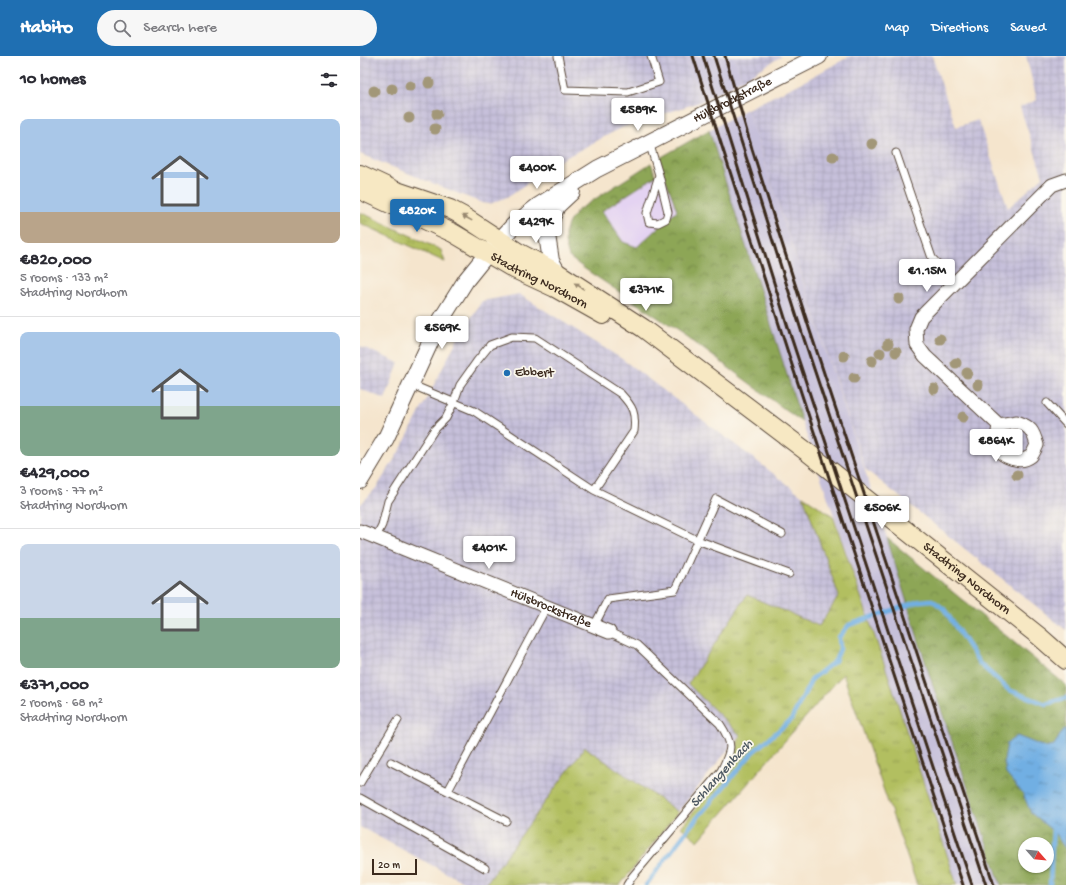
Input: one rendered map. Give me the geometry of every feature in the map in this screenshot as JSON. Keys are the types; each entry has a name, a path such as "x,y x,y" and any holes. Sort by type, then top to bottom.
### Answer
{"main road":[{"name":"Stadtring Nordhorn","path":"360,174 394,190 463,216 518,252 558,272 644,328 677,352 713,382 806,451 1040,637 1066,660"},
{"name":"Stadtring Nordhorn","path":"360,190 453,233 514,269 555,288 600,313 694,373 713,382"}],"street":[{"name":"Hülsbrockstraße","path":"360,480 386,438 439,323 466,280 500,239 514,225 538,206 598,169 818,56"},
{"name":"Stadtring Nordhorn","path":"558,272 551,261 547,235 552,215 557,206 598,169"},
{"path":"999,425 925,356 917,345 916,329 921,316 1052,185 1066,180"},
{"name":"Hülsbrockstraße","path":"360,531 609,632"}],"lane":[{"path":"558,56 565,90 628,92 659,82 651,56"},
{"path":"649,142 659,175 668,212 666,219 658,222 649,222 647,213 659,175"},
{"path":"896,153 932,258 955,282"},
{"path":"376,537 382,525 388,502 434,430 446,418 460,385 490,345 512,337 535,338 621,394 631,405 635,421 634,431 594,490"},
{"path":"410,384 474,411 594,490 697,540 789,574"},
{"path":"1047,403 1066,424"},
{"path":"594,626 608,599 675,590 716,499 782,534"},
{"path":"448,791 547,606"},
{"path":"609,632 637,645 720,724 729,737 730,752 721,771 632,877 627,885"},
{"path":"360,783 398,720"},
{"path":"391,762 506,821"},
{"path":"360,798 485,868"}],"shaded area":[{"path":"360,56 685,56 700,102 621,128 561,160 507,197 490,204 482,203 360,154"},
{"path":"685,56 735,56 742,80 700,102"},
{"path":"735,56 782,56 742,80"},
{"path":"850,56 932,56 956,127 978,120 1008,208 1043,177 1020,107 1037,100 1026,56 1066,56 1066,630 865,469 747,109 799,84"},
{"path":"747,109 887,538 930,677 1001,885 957,885 893,689 802,422 709,130"},
{"path":"662,172 677,210 637,247 623,242 602,211"},
{"path":"519,294 622,359 803,496 839,596 819,626 747,595 688,683 740,735 678,812 585,747 485,885 469,885 360,827 360,505 377,487 402,447 459,336 482,301"},
{"path":"360,346 399,363 385,399 360,389"}],"green space":[{"path":"709,130 802,422 687,337 569,257 565,243 565,232 569,222 578,210 651,163 656,176 602,211 623,242 637,247 677,210 658,159"},
{"path":"360,212 441,250 445,262 360,223"},
{"path":"803,496 833,516 893,689 957,885 917,885 843,674 698,841 681,827 726,772 735,753 740,735 688,684 747,595 819,626 839,596"},
{"path":"887,538 1066,685 1066,885 1001,885 930,677"},
{"path":"585,747 678,812 620,885 485,885"}],"water":[{"path":"1064,729 1066,729 1066,850 1054,832 1031,813 1023,794 1006,774 1004,761 1007,743 1017,736 1045,747 1054,745"}],"waterway":[{"name":"Schlangenbach","path":"646,885 692,824 754,751 791,720 812,679 835,661 840,649 839,637 849,625 920,601 932,600 944,609 980,664 1009,690 1046,704 1066,698"},
{"name":"Schlangenbach","path":"1050,885 1053,827"}],"railway":[{"path":"693,56 792,365 963,885"},
{"path":"703,56 791,337 972,885"},
{"path":"714,56 802,333 986,885"},
{"path":"725,56 752,149 810,331 994,885"}],"place":[{"name":"Ebbert","path":"507,373"}]}
